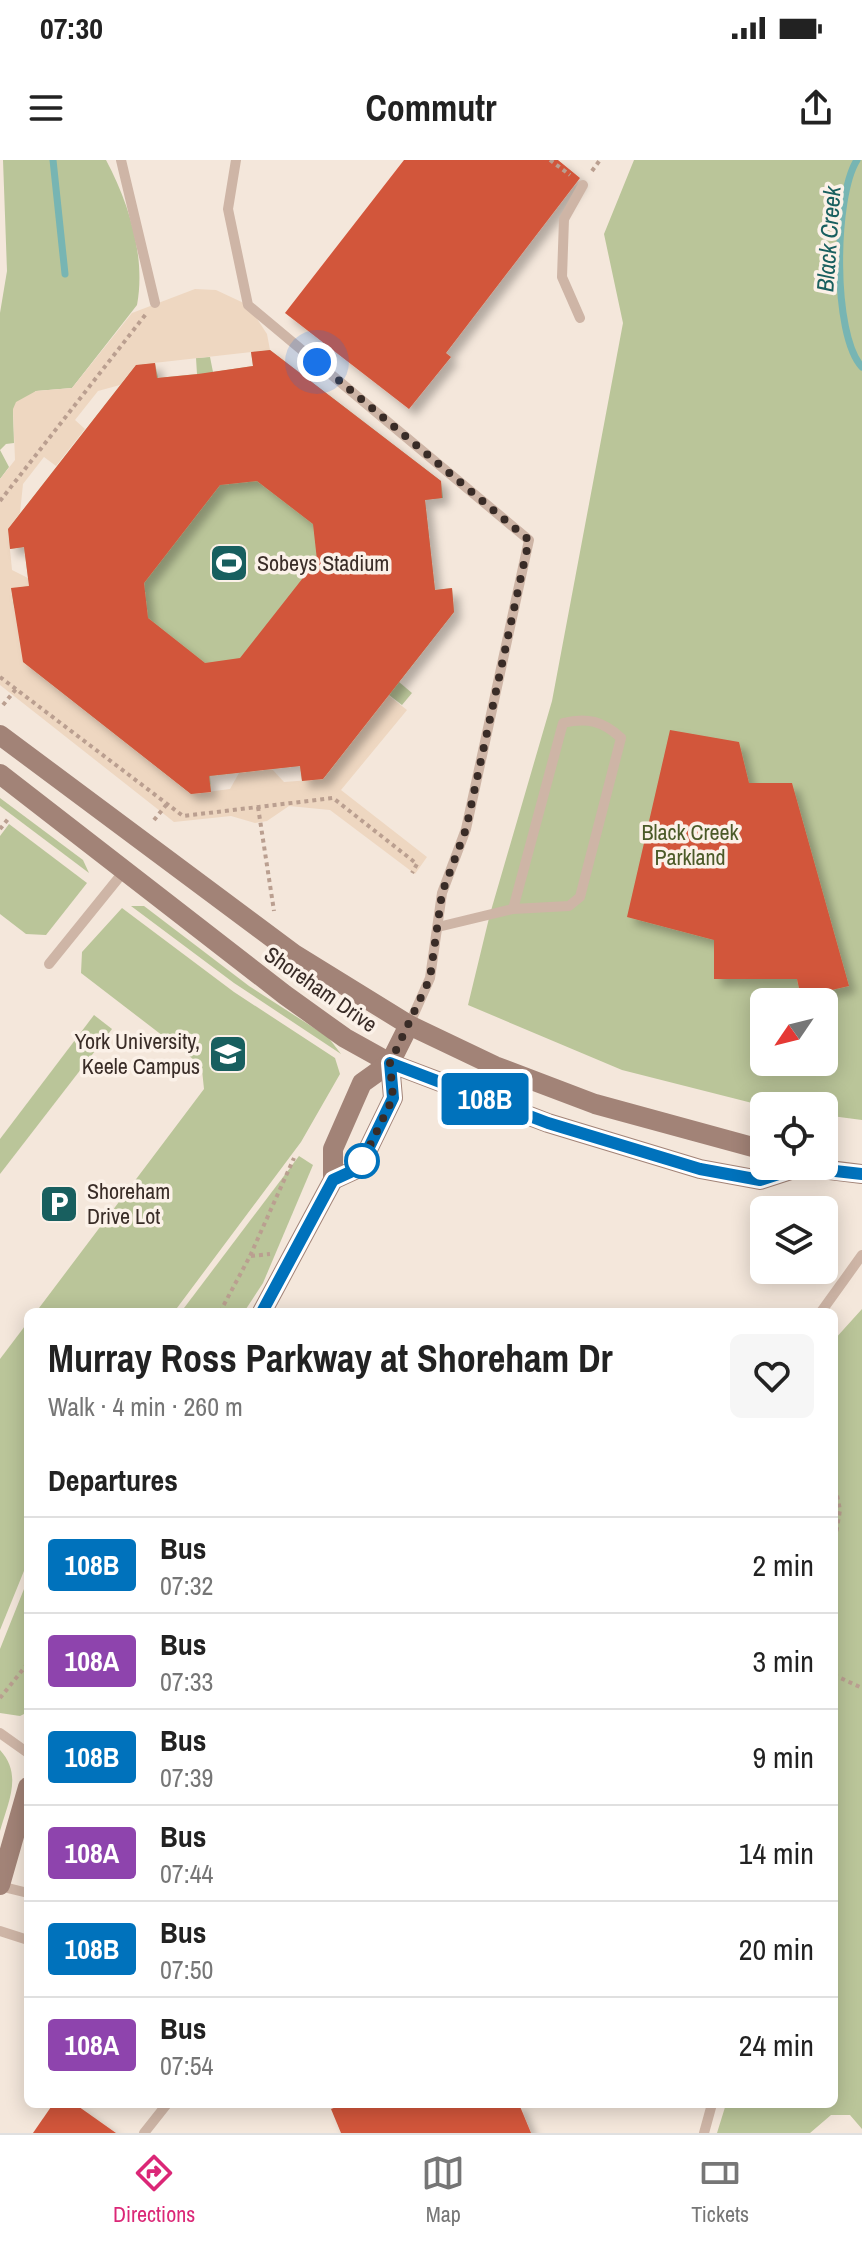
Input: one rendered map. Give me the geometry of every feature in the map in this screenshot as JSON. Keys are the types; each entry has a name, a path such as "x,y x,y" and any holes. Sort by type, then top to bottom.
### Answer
{"street":[{"name":"Shoreham Drive","path":"0,735 294,954 409,1025 495,1066 595,1104 750,1146"},
{"name":"Shoreham Drive","path":"0,774 285,995 345,1038 390,1063 548,1123 700,1169 750,1178"},
{"path":"264,1308 333,1180 333,1149 362,1083 390,1063 409,1025"},
{"path":"333,1180 359,1168 393,1098 390,1063"},
{"name":"Shoreham Drive","path":"838,1171 862,1174"},
{"path":"0,1885 24,1801"}],"lane":[{"path":"121,160 155,303"},
{"path":"236,160 228,209 248,305 529,540 466,829 442,893 430,978 409,1025"},
{"path":"580,318 562,277 564,219 583,185"},
{"path":"438,927 513,909 569,906 580,897 621,738 606,724 581,719 563,723 513,909"},
{"path":"49,964 125,870"},
{"path":"824,1308 862,1255"},
{"path":"0,1733 24,1750"},
{"path":"0,1885 24,1892"},
{"path":"0,1931 24,1939"},
{"path":"144,2133 164,2108"},
{"path":"704,2133 711,2108"}],"path":[{"path":"0,501 155,303"},
{"path":"0,677 183,816 333,798 417,864 412,873"},
{"path":"3,705 16,689"},
{"path":"154,820 167,804"},
{"path":"258,807 274,911"},
{"path":"0,829 8,819"},
{"path":"222,1308 250,1256 294,1158"},
{"path":"838,1500 838,1522"},
{"path":"0,1698 24,1668"},
{"path":"838,1677 862,1688"}],"green space":[{"path":"3,160 106,160 122,194 134,231 139,268 137,305 72,388 36,391 13,410 14,443 6,444 0,450 0,313 7,271"},
{"name":"Black Creek Parkland","path":"634,160 862,160 862,1120 838,1117 838,1092 750,1092 750,1102 622,1070 468,1005 490,914 552,701 623,323 604,234"},
{"name":"Sobeys Stadium","path":"270,350 441,481 443,498 425,500 435,590 452,588 454,612 399,682 412,693 402,705 389,695 323,779 302,781 300,766 210,776 211,792 191,794 23,662 30,607 14,609 11,588 29,585 24,547 10,549 8,529 136,365 155,363 158,378 197,374 196,358 210,357 213,372 253,366 251,352"},
{"path":"0,450 9,467 0,479"},
{"path":"0,798 83,860 89,873 0,806"},
{"path":"9,824 87,883 46,935 26,934 0,914 0,836"},
{"path":"131,906 144,906 249,986 328,1037 341,1054 234,983"},
{"path":"122,908 234,992 335,1058 340,1074 301,1142 177,1308 39,1308 204,1089 202,1070 193,1059 81,973 82,952"},
{"path":"94,1015 112,1029 0,1174 0,1139"},
{"path":"299,1156 313,1165 263,1283 247,1308 184,1308"},
{"path":"862,1309 862,2129 850,2115 831,2115 810,2133 717,2133 725,2108 838,2108 838,1336"},
{"path":"24,1327 24,1571 0,1630 0,1359"},
{"path":"24,1589 24,1714 20,1716 0,1713 0,1649"},
{"path":"0,1750 11,1769 12,1789 0,1831"}],"shaded area":[{"path":"195,289 216,290 248,305 267,334 270,350 136,365 120,385 98,391 75,420 85,429 56,466 44,457 23,484 20,513 8,529 12,570 28,578 29,586 11,589 14,608 31,606 23,662 191,794 230,789 239,773 272,769 284,782 323,779 388,695 407,710 341,790 427,857 415,874 330,810 289,806 267,821 255,823 231,816 174,822 0,685 0,479 15,460 13,409 16,402 36,391 72,388 132,313"}],"building":[{"path":"404,160 558,160 580,178 446,353 451,357 409,409 285,313"},
{"name":"Sobeys Stadium","path":"270,350 441,481 442,498 425,500 435,590 452,588 454,612 323,779 302,781 300,766 209,776 211,792 191,794 23,662 11,588 29,586 24,547 10,549 8,529 136,365 155,363 157,378 198,374 253,366 251,352","holes":["257,481 313,524 317,560 240,658 205,663 148,618 144,583 220,485"]},
{"path":"670,730 739,742 749,783 792,783 849,986 799,988 797,979 714,979 714,940 627,917"},
{"path":"50,2108 81,2108 116,2133 33,2133"},
{"path":"521,2108 531,2133 341,2133 331,2109"}],"waterway":[{"path":"53,160 65,274"},
{"name":"Black Creek","path":"857,160 849,178 844,203 840,265 845,326 852,350 862,367"}],"bus line":[{"name":"108B","path":"265,1308 333,1180 359,1168 393,1098 390,1063 548,1123 700,1169 760,1180 800,1167 862,1174"}],"place":[{"name":"Sobeys Stadium","path":"229,563"},
{"name":"York University, Keele Campus","path":"228,1054"},
{"name":"Shoreham Drive Lot","path":"59,1204"}],"route":[{"path":"317,362 529,540 466,829 442,893 430,978 390,1063 393,1098 359,1168 362,1161"}]}
